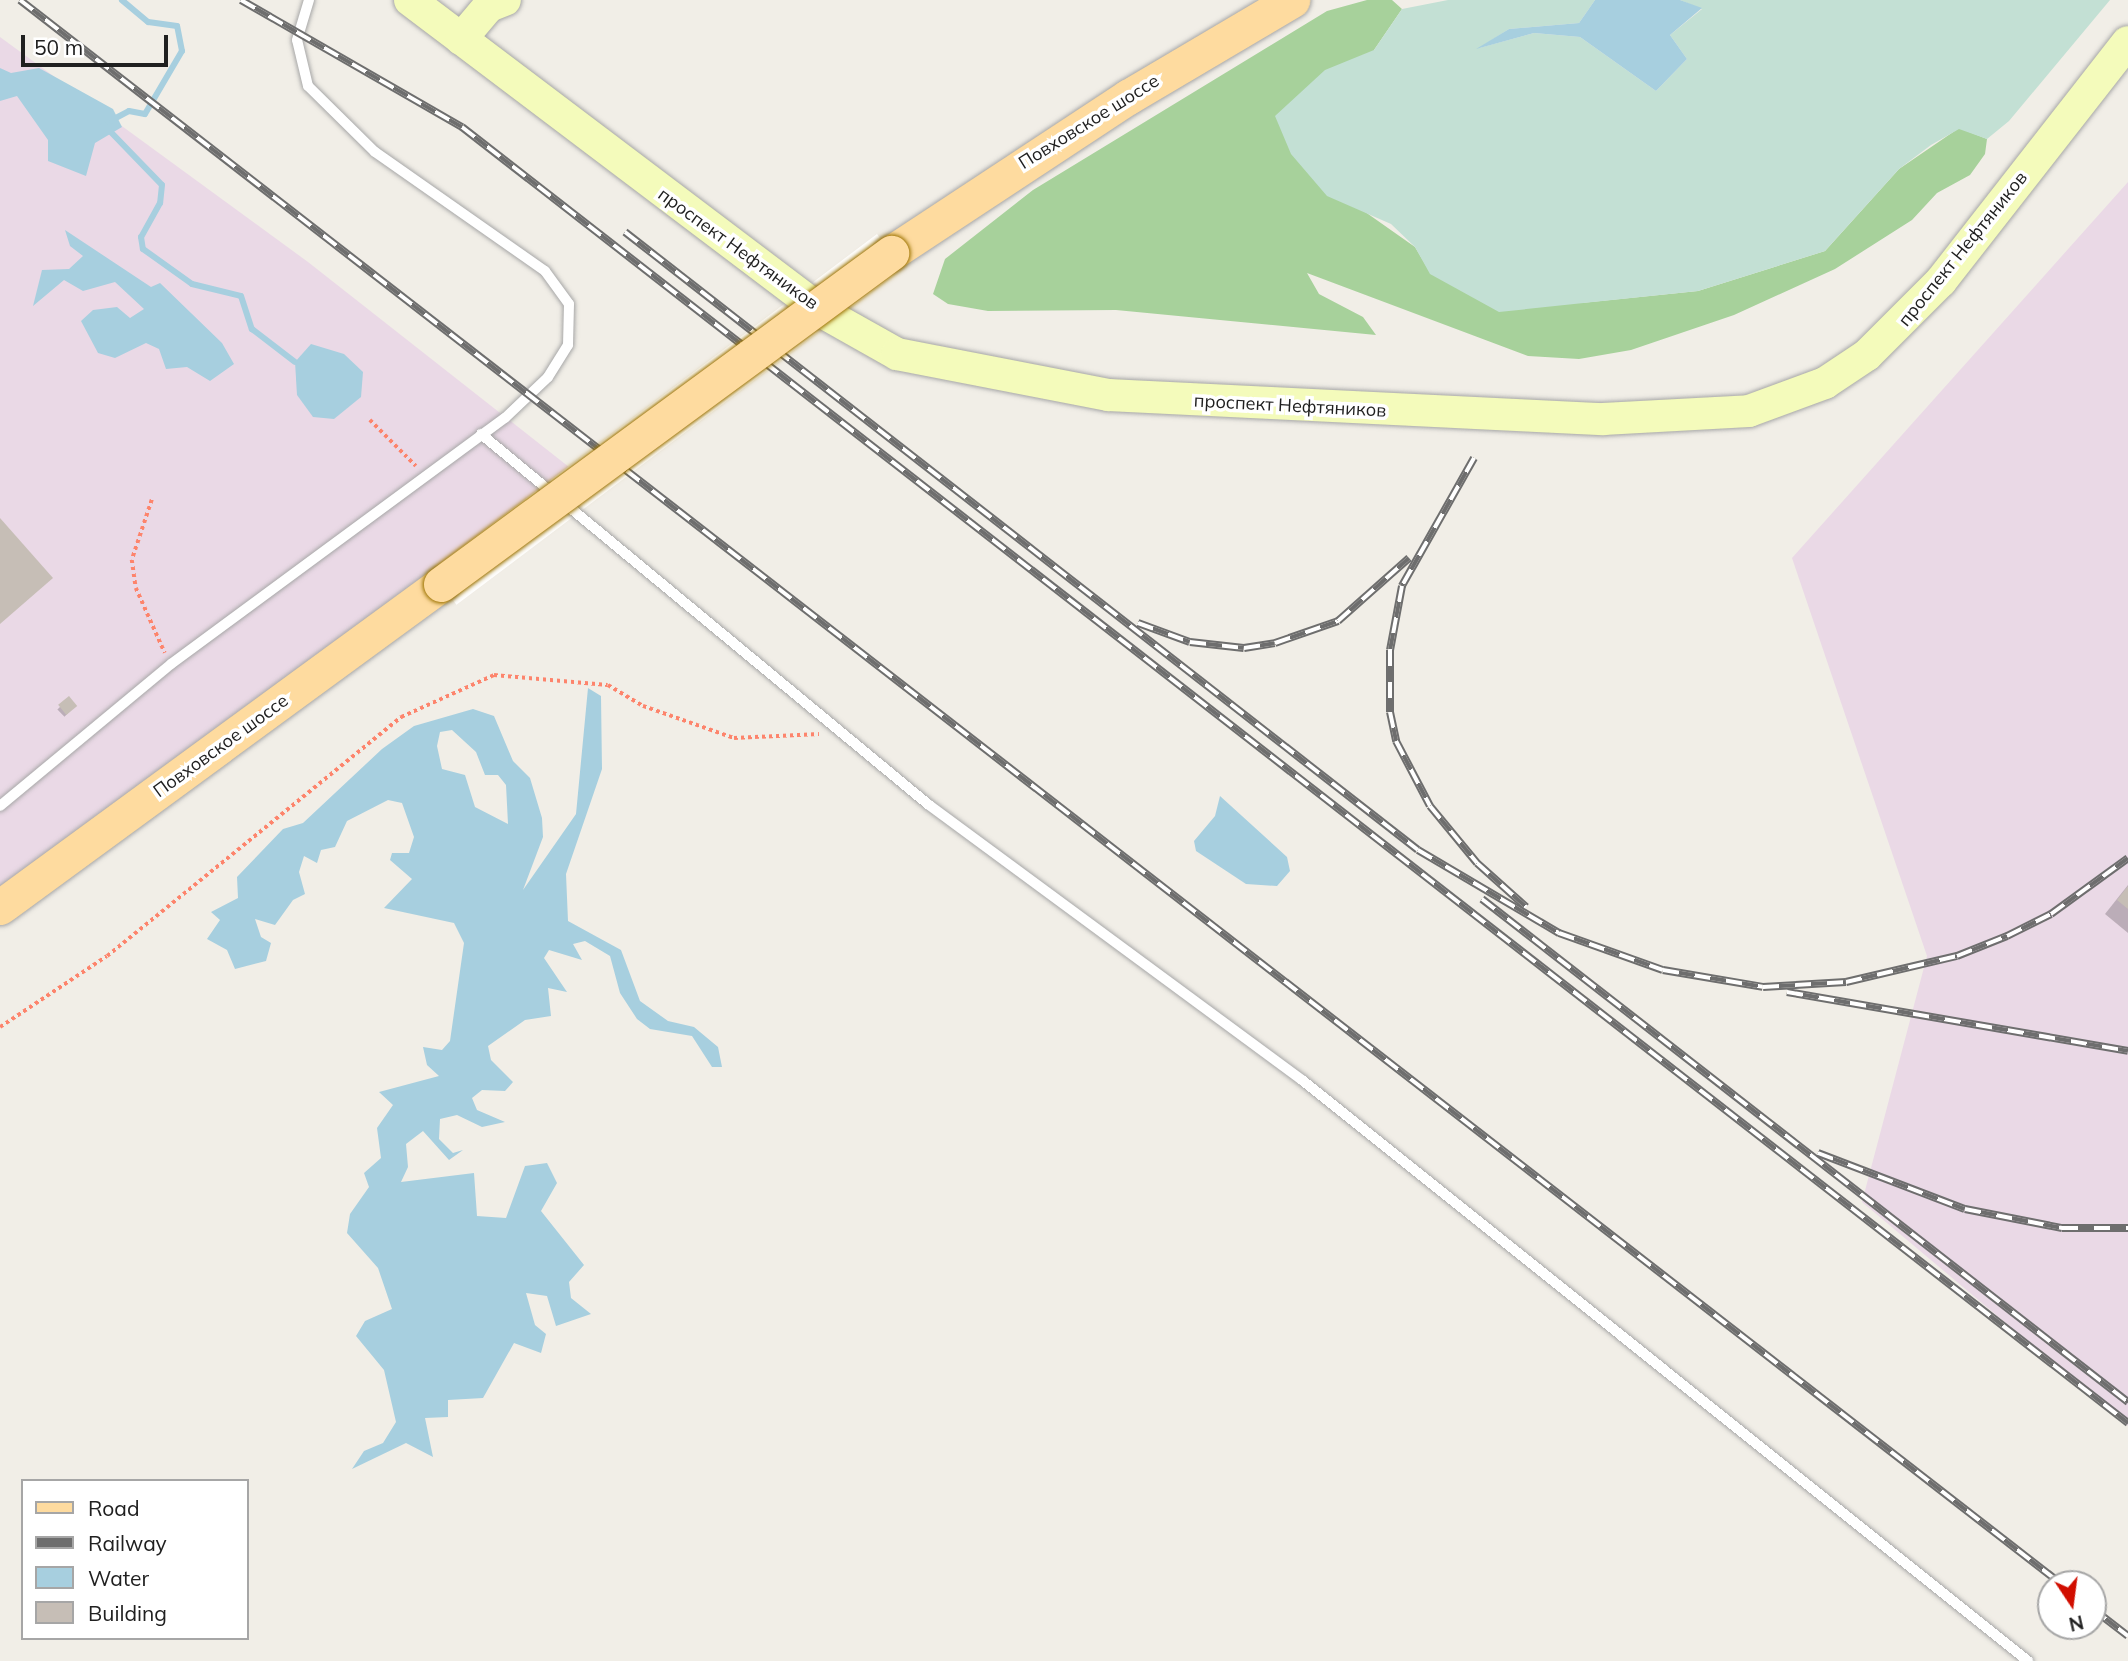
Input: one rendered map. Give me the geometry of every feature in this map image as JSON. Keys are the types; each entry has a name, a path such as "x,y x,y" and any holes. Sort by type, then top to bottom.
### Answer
{"main road":[{"name":"проспект Нефтяников","path":"410,0 824,313 868,341 927,363 1108,395 1660,420 1709,417 1791,399 1867,355 1941,281 2128,42"},
{"path":"461,39 489,6 505,0"},
{"name":"Повховское шоссе","path":"0,907 891,253 1128,97 1292,0"}],"lane":[{"path":"0,806 171,664 481,434 561,362 568,345 569,304 545,271 375,152 308,86 297,40 309,0"},
{"path":"481,434 846,732 929,805 1302,1080 2028,1661"}],"path":[{"path":"370,420 425,475"},
{"path":"152,500 132,560 136,588 171,664"},
{"path":"0,1027 107,956 401,717 494,675 608,685 643,706 734,738 846,732"}],"shaded area":[{"path":"0,37 308,262 583,478 0,907"},
{"path":"2128,182 2128,1426 1862,1202 1927,956 1792,558"}],"green space":[{"path":"1367,0 1392,0 1402,9 1374,50 1361,209 1415,247 1431,274 1581,303 1698,291 1825,251 1899,169 1959,128 1987,139 1985,154 1970,175 1937,193 1912,220 1835,269 1734,315 1631,350 1579,359 1528,356 1307,273 1319,294 1363,317 1376,335 1116,310 988,311 948,304 933,294 945,259 1033,190 1327,11"},
{"path":"1448,0 1595,0 1579,23 1509,29 1479,48 1534,33 1580,37 1656,91 1687,59 1670,35 1702,9 1680,0 2110,0 2009,121 1987,139 1959,129 1931,145 1899,169 1825,251 1698,291 1499,312 1430,274 1415,247 1391,224 1327,196 1291,154 1275,116 1325,70 1374,50 1402,9"}],"water":[{"path":"1595,0 1680,0 1702,8 1670,35 1687,59 1656,91 1580,37 1534,33 1476,49 1509,29 1579,23"},
{"path":"0,68 11,73 39,68 113,109 122,127 95,143 86,176 48,161 48,140 17,96 0,101"},
{"path":"65,230 151,287 160,283 222,343 234,364 210,381 187,367 166,369 159,349 146,343 115,358 98,353 81,321 93,310 117,307 130,318 144,309 115,282 83,291 64,280 33,306 42,270 69,269 83,256 70,246"},
{"path":"311,344 344,354 363,372 361,397 334,419 313,417 297,395 295,362"},
{"path":"588,688 601,696 602,769 566,874 568,921 621,950 640,1001 668,1021 694,1027 718,1047 722,1067 712,1067 692,1036 650,1029 637,1019 620,993 610,956 585,941 573,944 582,960 549,950 544,958 567,992 548,988 551,1016 525,1020 488,1046 491,1060 513,1082 505,1091 482,1090 472,1098 477,1110 505,1122 482,1127 457,1115 440,1119 439,1139 453,1153 463,1150 449,1160 423,1131 406,1144 408,1167 401,1182 474,1173 477,1216 506,1218 525,1166 547,1163 557,1183 541,1211 584,1265 569,1282 571,1298 591,1314 556,1326 547,1296 526,1293 535,1325 546,1334 541,1353 514,1343 483,1398 448,1400 448,1417 425,1418 433,1457 406,1443 352,1469 364,1451 383,1443 396,1422 384,1370 356,1336 365,1321 392,1309 378,1268 347,1233 350,1214 369,1187 364,1173 381,1158 377,1128 393,1105 379,1092 439,1076 427,1065 423,1047 442,1050 450,1041 464,943 454,923 384,908 412,879 390,860 392,853 409,853 414,837 402,803 388,800 347,821 335,847 321,850 317,863 304,856 299,872 305,894 293,900 275,925 255,919 261,937 271,943 266,961 235,969 227,950 207,939 220,920 211,912 238,898 237,877 283,829 303,823 382,749 414,726 473,709 494,716 513,761 530,778 542,818 543,837 523,890 576,814","holes":["452,730 476,752 485,775 498,775 506,785 508,824 475,807 465,775 442,769 437,746 440,732"]},
{"path":"1220,796 1287,857 1290,871 1277,886 1246,884 1196,851 1194,841 1215,816"}],"pier":[{"path":"877,234 903,268 456,605 431,570"}],"building":[{"path":"0,518 53,578 0,624"},
{"path":"69,696 77,706 66,715 58,705"},
{"path":"2128,886 2128,909 2117,900"}],"waterway":[{"path":"112,120 129,111 145,114 182,51 177,26 148,22 122,0"},
{"path":"104,125 162,185 160,203 141,237 143,249 192,284 241,296 252,329 295,362"}],"railway":[{"path":"20,0 2043,1570"},
{"path":"241,0 462,127 2128,1423"},
{"path":"625,232 1418,850 1559,933 1663,970 1763,987 1846,982 1957,956 2007,936 2051,914 2128,858"},
{"path":"1474,458 1402,586 1390,650 1390,712 1396,741 1430,806 1477,863 1526,907"},
{"path":"1138,623 1190,642 1244,648 1275,643 1338,621 1409,558"},
{"path":"1482,899 2128,1402"},
{"path":"1787,992 2128,1051"},
{"path":"1818,1153 1965,1209 2062,1228 2128,1228"},
{"path":"2107,1620 2128,1636"}]}
